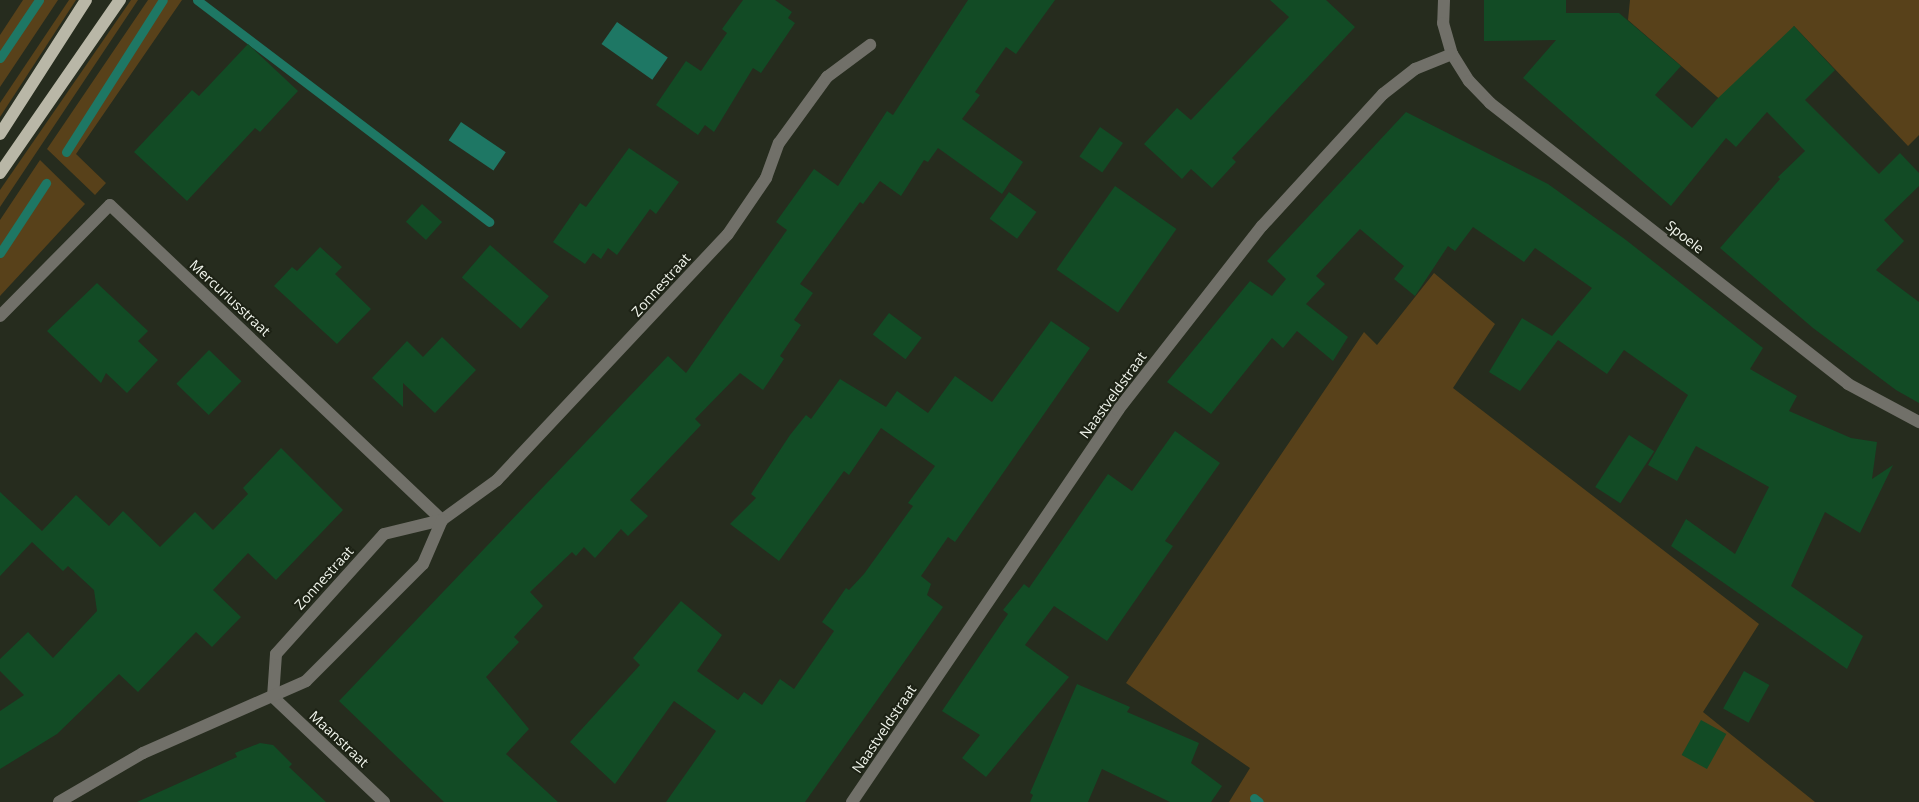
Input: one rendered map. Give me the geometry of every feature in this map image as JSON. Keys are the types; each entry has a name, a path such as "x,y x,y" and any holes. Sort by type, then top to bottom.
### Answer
{"main road":[{"path":"0,134 86,0"},
{"path":"0,173 120,0"}],"street":[{"name":"Spoele","path":"1444,0 1444,23 1452,54 1469,81 1498,109 1848,384 1919,422"},
{"name":"Zonnestraat","path":"273,697 276,654 384,534 442,520 497,480 728,234 766,178 779,143 827,77 870,45"},
{"name":"Naastveldstraat","path":"852,802 1118,410 1262,226 1383,94 1415,69 1452,54"},
{"name":"Mercuriusstraat","path":"0,316 110,205 442,520"},
{"path":"59,802 143,753 306,681 423,564 442,520"},
{"name":"Maanstraat","path":"273,697 384,802"}],"shaded area":[{"path":"23,0 58,0 0,87 0,35"},
{"path":"69,0 76,0 0,117 0,103"},
{"path":"131,0 138,0 0,207 0,190"},
{"path":"148,0 182,0 76,154 106,183 95,195 47,149"},
{"path":"1630,0 1919,0 1919,135 1908,146 1794,26 1738,115 1628,20"},
{"path":"40,160 85,204 0,296 0,220"},
{"path":"1434,273 1495,324 1453,388 1759,624 1703,712 1815,802 1229,802 1250,768 1126,683 1364,332 1377,345"}],"water":[{"path":"617,22 668,58 652,80 602,44"},
{"path":"461,122 506,152 493,170 449,140"}],"building":[{"path":"743,0 775,0 792,12 788,18 795,23 761,73 753,68 714,132 705,125 698,135 656,105 686,61 701,71 727,33 722,29"},
{"path":"968,0 1055,0 1016,54 1006,47 975,92 980,95 962,119 1023,162 1002,194 938,148 928,162 924,160 901,196 880,181 863,204 860,202 800,284 813,293 794,320 801,325 780,356 784,359 763,390 740,373 695,419 701,425 630,500 648,516 628,536 621,529 595,558 584,547 576,556 572,552 530,592 543,606 514,637 519,642 486,677 529,729 506,754 558,802 444,802 339,701 668,356 686,373 787,230 776,222 814,169 838,186 887,111 893,115"},
{"path":"1270,0 1326,0 1355,27 1232,158 1236,162 1212,188 1191,169 1182,179 1144,144 1177,108 1191,120 1289,17"},
{"path":"1484,0 1566,0 1566,13 1619,13 1681,66 1655,95 1692,128 1716,100 1794,26 1835,70 1805,100 1879,174 1900,153 1919,173 1919,186 1884,220 1904,241 1876,270 1919,302 1919,403 1896,390 1813,328 1720,248 1780,179 1778,177 1805,151 1767,112 1736,147 1726,138 1671,206 1523,78 1556,40 1484,41"},
{"path":"248,44 298,91 260,132 255,128 187,201 134,152 192,90 199,96"},
{"path":"1406,112 1548,184 1626,240 1763,348 1750,369 1797,396 1789,411 1851,438 1877,442 1872,479 1893,465 1860,533 1825,512 1791,586 1863,636 1847,669 1671,546 1686,519 1735,554 1769,487 1696,446 1677,481 1648,465 1688,395 1624,350 1607,374 1558,340 1520,391 1489,372 1522,318 1552,336 1592,288 1535,248 1524,262 1473,227 1455,251 1448,246 1415,296 1394,279 1404,266 1360,229 1316,276 1325,284 1306,304 1348,337 1333,361 1297,331 1283,348 1272,338 1211,414 1167,382 1250,281 1272,296 1286,279 1267,261"},
{"path":"1100,127 1123,143 1102,173 1079,156"},
{"path":"629,148 679,182 656,214 650,209 617,255 608,248 601,259 593,253 585,264 553,242 580,203 586,207"},
{"path":"1115,186 1176,229 1118,313 1056,270"},
{"path":"1009,192 1037,212 1017,239 990,219"},
{"path":"422,204 442,222 426,240 406,222"},
{"path":"490,245 549,296 521,329 462,277"},
{"path":"320,247 342,267 335,274 371,309 337,344 274,286 292,267 297,271"},
{"path":"97,283 148,331 138,341 158,360 127,393 106,373 101,383 47,331"},
{"path":"889,313 922,338 905,359 873,335"},
{"path":"1051,321 1090,348 955,542 948,537 921,576 931,584 927,595 943,607 805,802 666,802 716,731 674,701 615,784 570,742 640,665 633,658 681,601 722,635 697,671 738,700 744,692 762,705 780,679 794,689 834,631 822,622 846,588 849,590 864,574 913,506 908,503 935,466 881,428 849,475 844,471 779,561 730,524 756,498 751,494 790,435 806,415 811,419 840,379 886,407 897,391 928,413 955,376 992,402"},
{"path":"442,337 476,370 435,413 403,383 403,407 372,378 407,341 423,357"},
{"path":"209,350 241,381 209,415 176,384"},
{"path":"1175,431 1220,463 1165,541 1173,546 1107,641 1054,606 1025,645 1069,677 986,777 962,758 980,735 942,711 1008,614 1003,610 1024,584 1029,588 1108,474 1132,491"},
{"path":"1629,435 1654,451 1620,503 1595,487"},
{"path":"281,448 343,510 276,580 248,553 213,590 241,617 212,647 196,632 138,692 119,674 57,734 0,769 0,711 24,695 0,671 0,659 28,632 53,658 97,611 94,590 68,566 63,571 32,542 0,576 0,492 42,531 76,495 109,526 123,511 160,547 195,512 213,530 248,494 243,488"},
{"path":"1744,671 1769,685 1749,723 1723,709"},
{"path":"1077,684 1130,707 1127,712 1199,743 1191,763 1222,786 1211,802 1170,802 1102,769 1088,802 1030,802 1033,795 1030,793"},
{"path":"1701,720 1726,734 1707,769 1682,755"},
{"path":"260,743 273,745 292,764 289,767 326,802 137,802 237,757 235,753"}],"waterway":[{"path":"0,58 39,0"},
{"path":"66,152 163,0"},
{"path":"197,0 489,222"},
{"path":"0,253 46,183"},
{"path":"1254,798 1259,802"}]}
